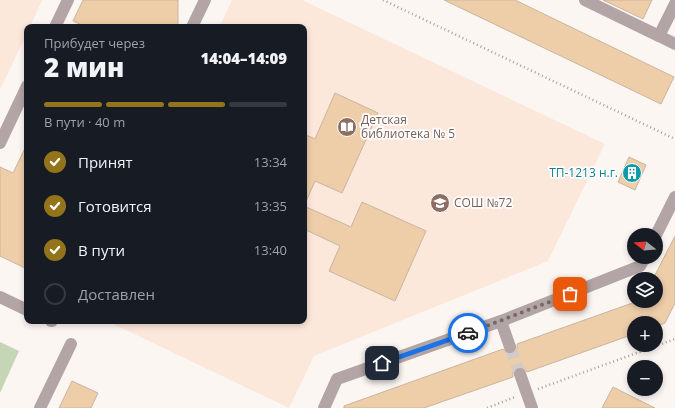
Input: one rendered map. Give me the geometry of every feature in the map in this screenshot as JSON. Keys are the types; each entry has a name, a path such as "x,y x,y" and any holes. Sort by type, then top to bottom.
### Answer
{"lane":[{"path":"56,24 68,0"},
{"path":"193,24 205,0"},
{"path":"585,0 675,44"},
{"path":"659,36 675,4"},
{"path":"0,143 24,92"},
{"path":"660,228 675,197"},
{"path":"324,408 337,379 501,321 640,266 641,264"},
{"path":"0,297 24,309"},
{"path":"501,321 510,347"},
{"path":"40,408 71,344"},
{"path":"520,374 532,408"}],"path":[{"path":"383,0 675,139"},
{"path":"487,408 675,340"}],"shaded area":[{"path":"0,0 42,0 31,24 24,24 24,39 0,90"},
{"name":"СОШ №72","path":"232,0 302,0 605,144 548,261 314,356 289,408 113,324 307,324 307,24 220,24"}],"green space":[{"path":"0,342 19,351 0,393"}],"building":[{"path":"83,0 178,0 178,24 80,24 73,21"},
{"path":"444,0 515,0 674,77 661,104"},
{"path":"603,0 652,0 643,19"},
{"path":"335,93 378,113 342,193 315,181 307,199 307,135 315,139"},
{"path":"24,150 24,268 0,256 0,167 13,173"},
{"name":"ТП-1213 н.г.","path":"629,157 646,165 635,190 618,182"},
{"path":"362,202 426,231 395,301 329,271 340,246 307,230 307,207 351,227"},
{"path":"675,236 675,303 665,323 663,324 663,316 627,316 627,336 527,372 522,367 517,367 513,372 513,377 424,408 344,408 344,406 503,349 508,354 513,354 517,349 517,344 627,305 627,308 663,308 663,272 657,272 661,264 663,264 663,259"},
{"path":"72,381 98,393 91,408 59,408"},
{"path":"613,387 627,394 627,396 631,396 655,408 602,408"}],"tunnel":[{"path":"510,347 520,374"}],"way so far":[{"path":"468,333 570,294"}],"place":[{"name":"Детская библиотека № 5","path":"347,127"},
{"name":"ТП-1213 н.г.","path":"632,173"},
{"name":"СОШ №72","path":"440,203"}],"route":[{"path":"382,363 468,333"}]}
